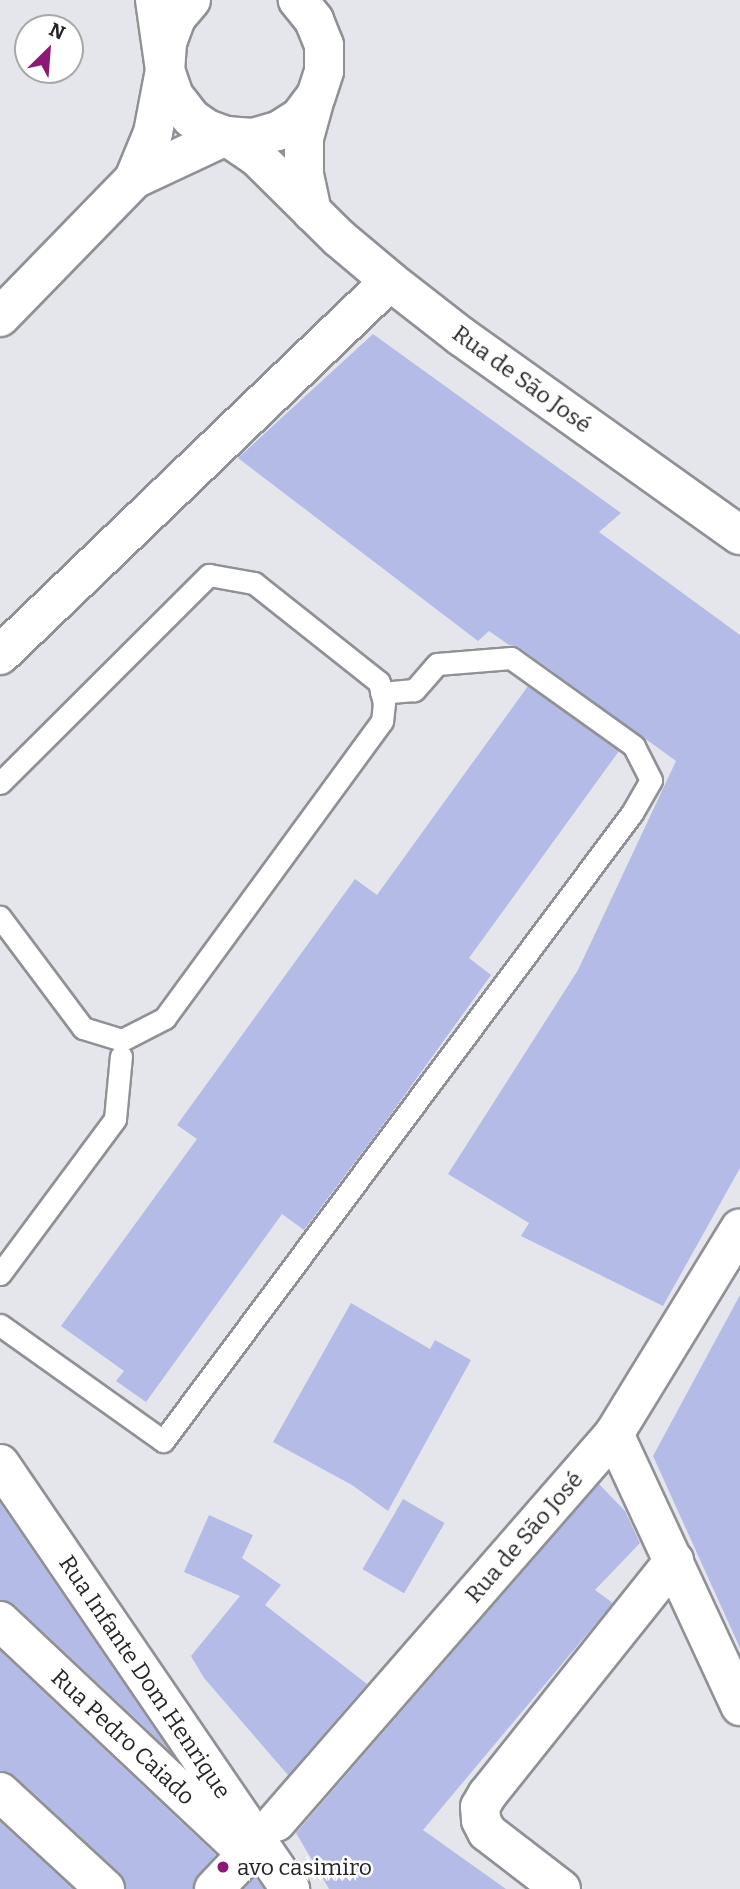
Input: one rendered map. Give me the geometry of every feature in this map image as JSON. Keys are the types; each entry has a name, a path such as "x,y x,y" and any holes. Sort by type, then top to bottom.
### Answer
{"street":[{"path":"155,0 166,70"},
{"path":"134,179 154,130 166,70 167,43 176,18 191,0"},
{"path":"298,0 314,20 324,45"},
{"path":"312,212 304,175 304,138 324,71 326,0"},
{"name":"Rua de São José","path":"166,70 174,96 191,118 207,130 226,136 256,156 312,212 390,281 462,337 740,536"},
{"path":"0,317 134,179 226,136 253,138 278,131 300,117 316,96"},
{"path":"0,655 390,281"},
{"name":"Rua de São José","path":"276,1822 614,1434 740,1228"},
{"path":"614,1434 740,1706"},
{"name":"Rua Infante Dom Henrique","path":"0,1464 290,1889"},
{"path":"561,1889 488,1832 481,1820 481,1807 486,1795 674,1561"},
{"name":"Rua Pedro Caiado","path":"0,1620 247,1854 214,1889"},
{"path":"0,1792 105,1889"}],"lane":[{"path":"0,783 209,575 254,583 362,666 379,682 382,693 382,721 165,1018 122,1040 83,1028 0,917"},
{"path":"0,1325 163,1441 632,813 651,780 634,746 511,658 437,664 414,690 382,693"},
{"path":"0,1274 115,1119 121,1056"}],"building":[{"path":"373,334 621,513 599,532 740,635 740,1168 663,1306 521,1236 529,1223 448,1174 578,970 676,761 519,647 509,645 489,631 478,641 238,458"},
{"path":"528,686 619,751 469,958 491,975 391,1114 304,1230 282,1214 146,1402 116,1381 124,1371 61,1326 197,1139 177,1125 355,879 377,895"},
{"path":"740,1295 740,1648 653,1456"},
{"path":"351,1303 430,1349 435,1340 471,1360 388,1511 352,1485 273,1442"},
{"path":"599,1484 625,1511 640,1543 595,1590 613,1603 423,1830 506,1889 329,1889 296,1833"},
{"path":"403,1499 445,1523 404,1593 362,1569"},
{"path":"0,1503 169,1750 15,1605 0,1600"},
{"path":"209,1515 253,1535 242,1558 281,1585 265,1605 367,1684 288,1775 204,1678 191,1656 240,1596 184,1572"},
{"path":"0,1651 216,1855 198,1875 193,1889 126,1889 120,1873 15,1776 0,1771"},
{"path":"0,1822 73,1889 0,1889"},
{"path":"255,1877 264,1889 244,1889"}],"place":[{"name":"avo casimiro","path":"223,1867"}]}
